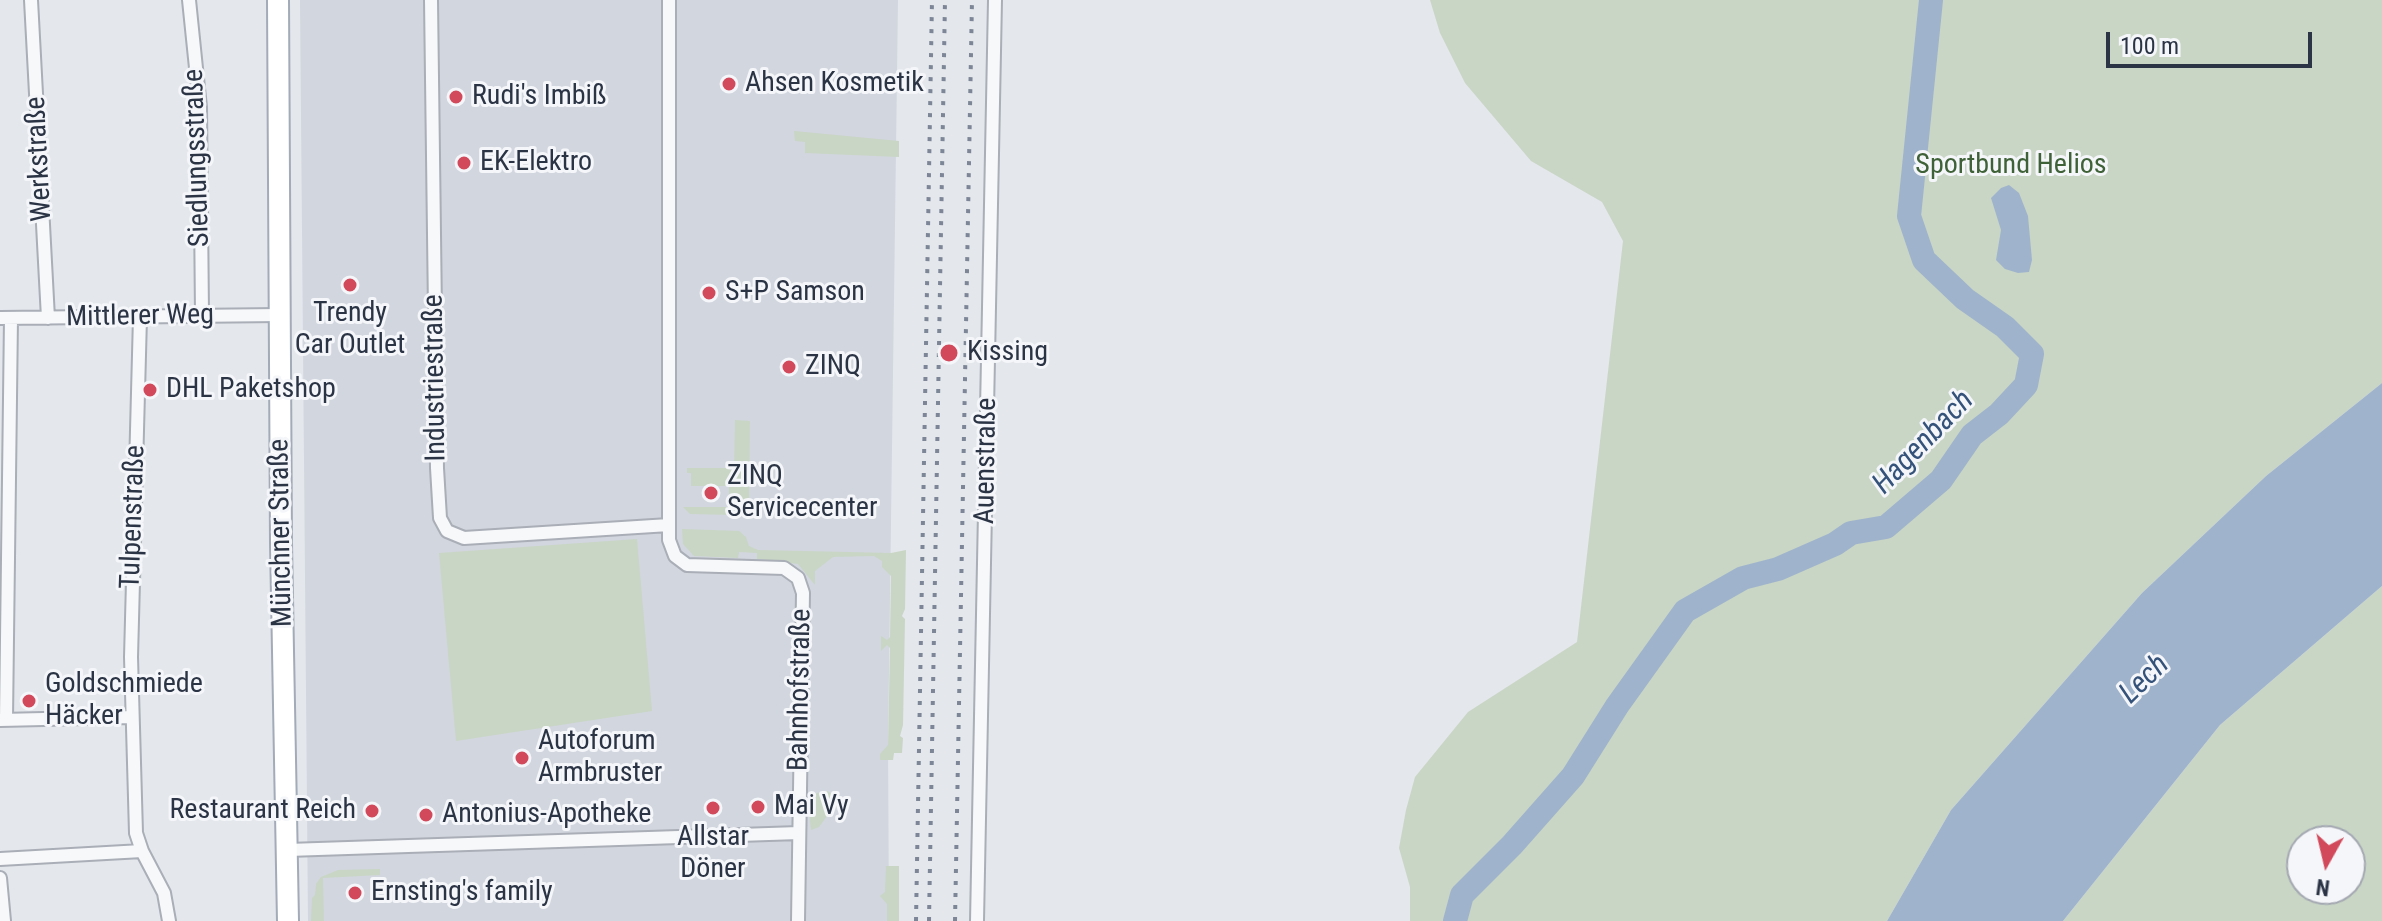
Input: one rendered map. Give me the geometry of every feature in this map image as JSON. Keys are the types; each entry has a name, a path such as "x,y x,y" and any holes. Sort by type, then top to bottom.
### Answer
{"main road":[{"name":"Münchner Straße","path":"278,0 281,543 288,921"}],"street":[{"name":"Werkstraße","path":"31,0 48,318"},
{"name":"Siedlungsstraße","path":"189,0 200,107 202,315"},
{"name":"Industriestraße","path":"431,0 440,518 447,531 464,538 669,523"},
{"path":"669,0 669,523"},
{"name":"Auenstraße","path":"977,921 995,0"},
{"name":"Mittlerer Weg","path":"6,318 280,315"},
{"name":"Tulpenstraße","path":"140,317 131,717 136,833 164,893 169,921"},
{"path":"6,318 3,720 131,717"},
{"name":"Bahnhofstraße","path":"669,523 671,549 680,562 687,565 784,568 798,578 803,593 798,921"},
{"path":"288,850 799,833"},
{"path":"0,859 142,851"},
{"path":"0,878 4,921"}],"shaded area":[{"path":"300,0 898,0 888,745 889,921 308,921"}],"green space":[{"name":"Sportbund Helios","path":"1430,0 2382,0 2382,383 2266,476 2142,593 1951,810 1887,921 1410,921 1410,887 1399,848 1415,777 1468,712 1577,642 1623,241 1602,202 1531,161 1465,83 1440,33"},
{"path":"794,131 899,141 899,157 805,153 805,142 795,141"},
{"path":"735,420 750,421 749,504 734,515 690,514 683,507 729,507 729,486 691,486 691,473 687,473 687,468 728,468 734,473"},
{"path":"682,529 739,531 746,537 749,546 758,550 891,553 906,550 905,609 902,616 905,619 902,753 894,753 893,760 880,760 880,754 888,745 890,648 887,645 881,651 881,636 887,640 890,637 891,576 882,567 882,561 874,556 833,557 815,571 815,585 798,564 757,559 757,553 739,552 738,558 694,556 683,544"},
{"path":"637,539 652,711 456,741 439,553"},
{"path":"2382,586 2382,921 2063,921 2220,725"},
{"path":"827,791 835,796 836,804 819,827 811,830 808,804 817,793"},
{"path":"886,866 899,866 899,921 887,921 887,904 880,896 885,892"},
{"path":"380,869 380,875 323,878 324,921 311,921 312,898 321,877 338,870"}],"water":[{"path":"2009,185 2019,193 2028,216 2032,260 2029,272 2005,269 1996,260 2001,230 1991,198"},
{"name":"Lech","path":"2382,383 2382,586 2220,725 2063,921 1887,921 1951,810 2142,593 2266,476"}],"waterway":[{"name":"Hagenbach","path":"1455,921 1462,895 1512,845 1573,776 1617,706 1685,611 1743,578 1778,569 1835,544 1851,533 1886,527 1941,480 1972,435 1999,414 2026,385 2032,354 2005,327 1965,299 1924,260 1909,216 1931,0"}],"railway":[{"path":"916,921 932,0"},
{"path":"929,921 945,0"},
{"path":"955,921 972,0"}],"place":[{"name":"Ahsen Kosmetik","path":"729,84"},
{"name":"Rudi's Imbiß","path":"456,97"},
{"name":"EK-Elektro","path":"464,163"},
{"name":"Trendy Car Outlet","path":"350,285"},
{"name":"S+P Samson","path":"709,293"},
{"name":"Kissing","path":"949,353"},
{"name":"ZINQ","path":"789,367"},
{"name":"DHL Paketshop","path":"150,390"},
{"name":"ZINQ Servicecenter","path":"711,493"},
{"name":"Goldschmiede Häcker","path":"29,701"},
{"name":"Autoforum Armbruster","path":"522,758"},
{"name":"Mai Vy","path":"758,807"},
{"name":"Allstar Döner","path":"713,808"},
{"name":"Restaurant Reich","path":"372,811"},
{"name":"Antonius-Apotheke","path":"426,815"},
{"name":"Ernsting's family","path":"355,893"}]}
